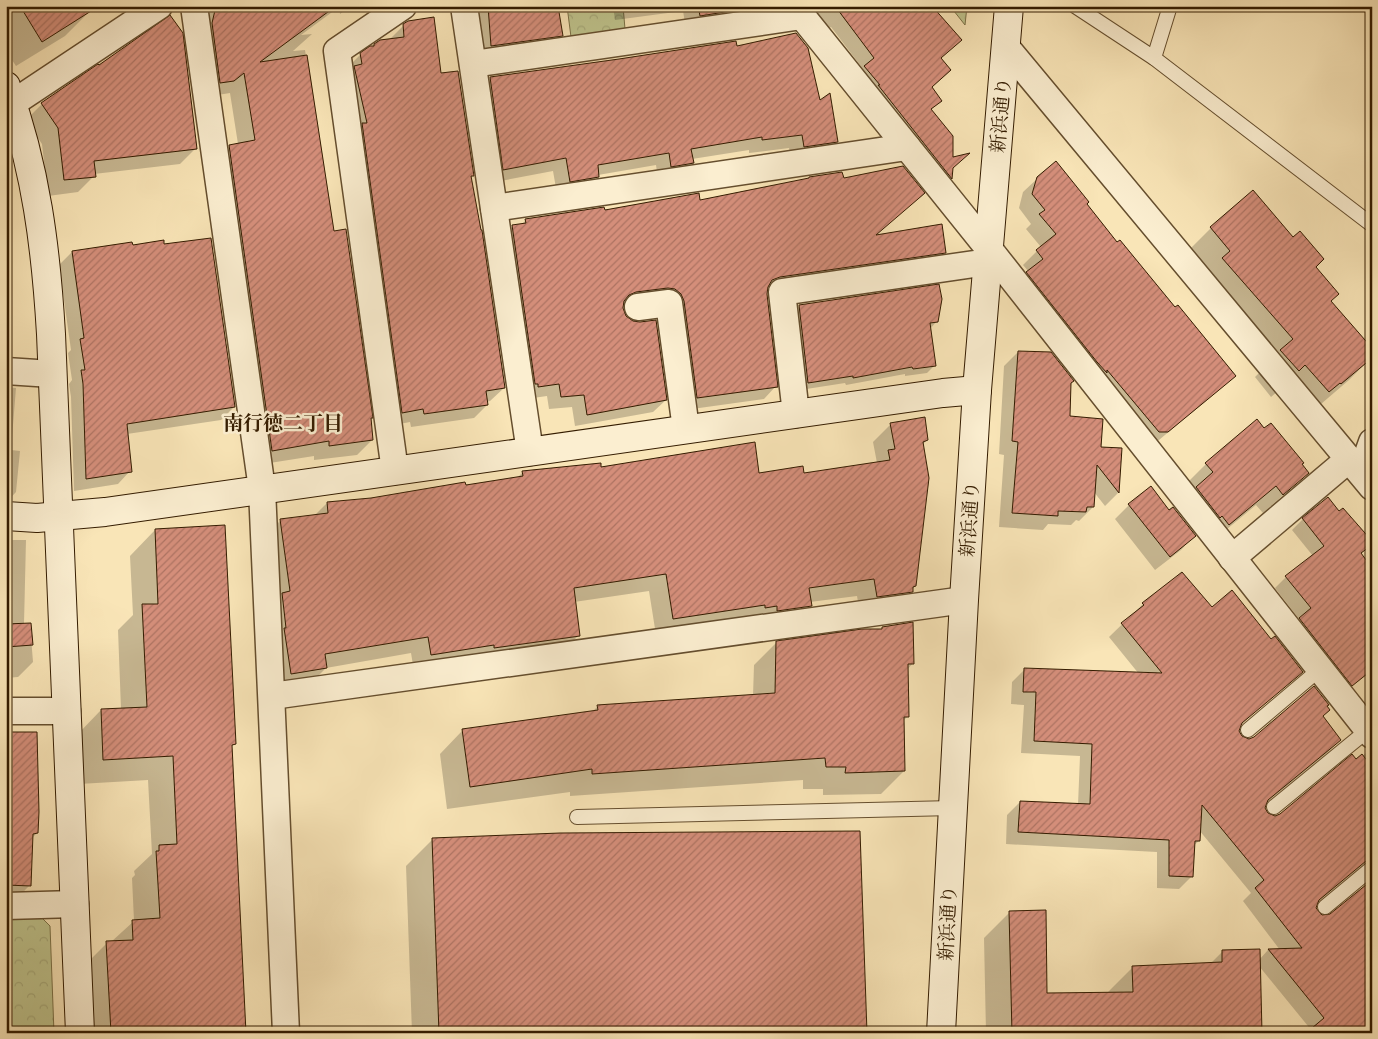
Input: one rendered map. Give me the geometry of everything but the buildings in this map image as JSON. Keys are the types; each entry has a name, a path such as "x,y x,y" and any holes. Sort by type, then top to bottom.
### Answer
{"street":[{"path":"80,1033 49,295 42,226 30,163 9,95 159,6"},
{"path":"194,6 262,490 286,1033"},
{"path":"395,471 338,50 403,6"},
{"path":"464,6 530,452"},
{"name":"新浜通り","path":"941,1033 964,600 988,255 1009,6"},
{"path":"473,64 798,11 906,147 988,255 1370,732"},
{"path":"1006,47 1361,473"},
{"path":"494,208 906,147"},
{"path":"796,414 782,292 988,255"},
{"path":"638,307 668,303 686,429"},
{"path":"6,371 52,374"},
{"path":"6,516 38,518 105,512 686,429 978,390"},
{"path":"1232,558 1361,473 1372,442"},
{"path":"272,696 964,600"},
{"path":"6,711 67,711"},
{"path":"6,906 74,904"}],"lane":[{"path":"1075,6 1154,58 1372,225"},
{"path":"1154,58 1170,6"},
{"path":"1248,730 1320,669"},
{"path":"1274,807 1370,732"},
{"path":"577,817 953,808"},
{"path":"1325,907 1372,868"}],"green space":[{"path":"567,6 623,6 625,29 571,37"},
{"path":"950,6 967,6 965,25"},
{"path":"6,917 41,917 50,926 54,1033 6,1033"}],"district":[{"name":"南行徳二丁目","path":"283,423"}]}
